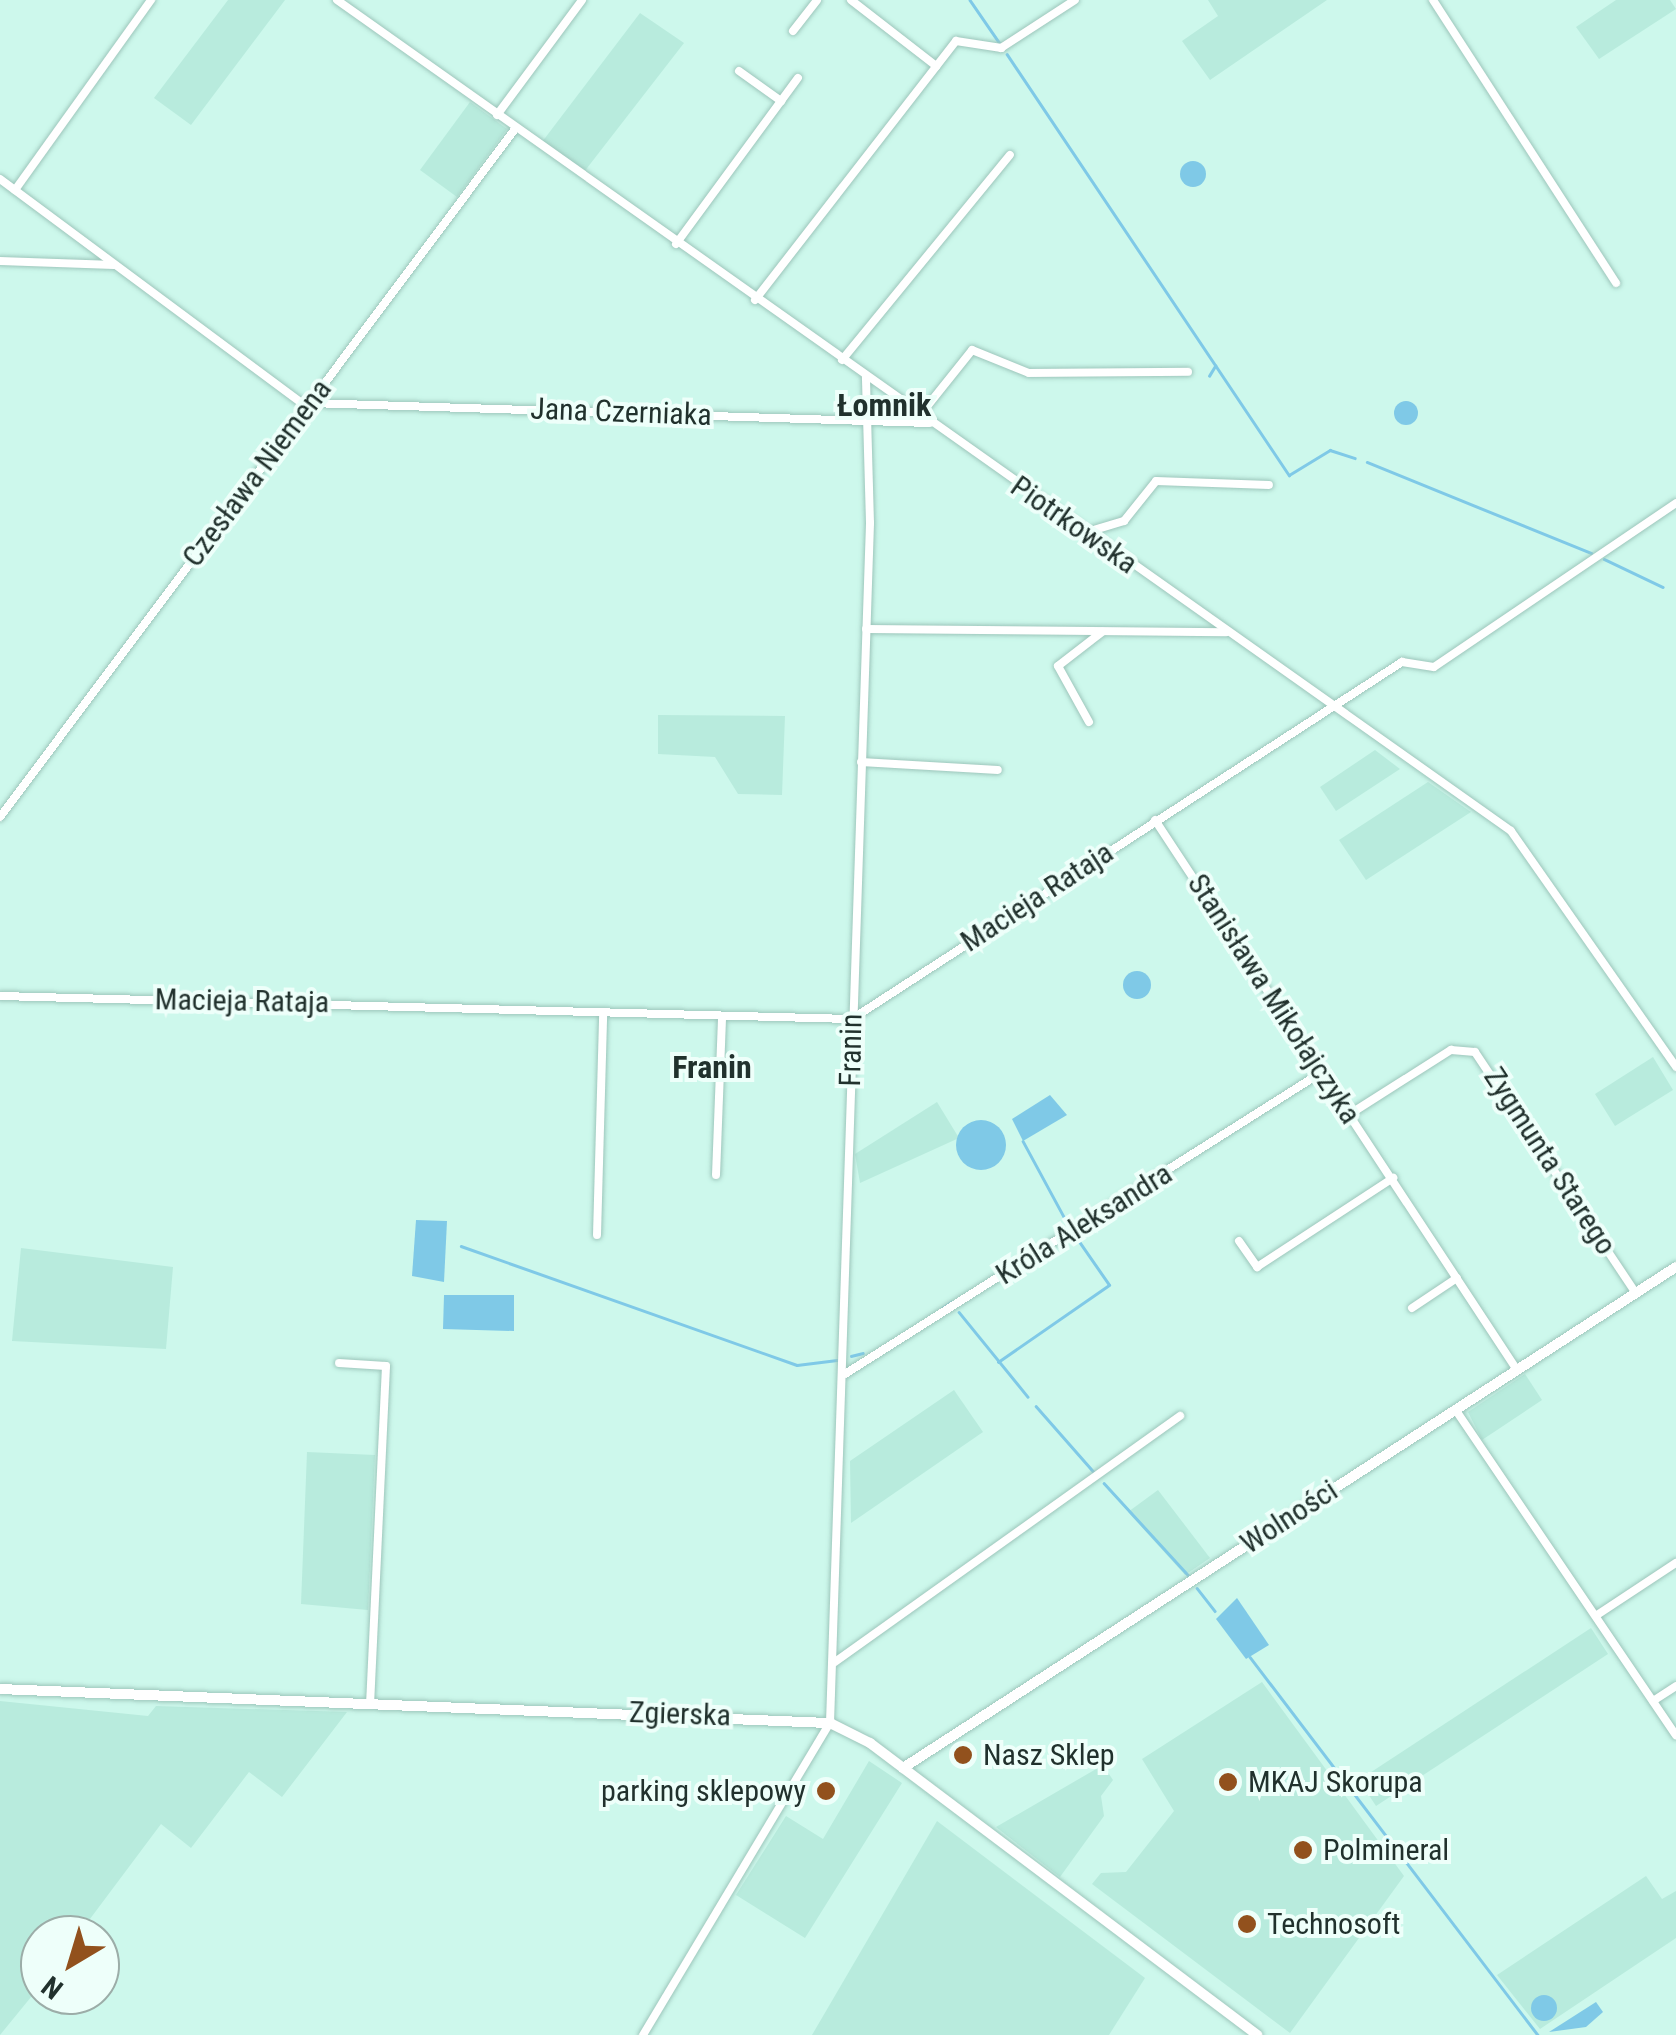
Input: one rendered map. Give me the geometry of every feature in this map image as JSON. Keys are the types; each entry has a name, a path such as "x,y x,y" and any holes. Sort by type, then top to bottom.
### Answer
{"main road":[{"name":"Wolności","path":"903,1768 1676,1267"},
{"name":"Zgierska","path":"0,1688 830,1724 903,1768 1257,2035"}],"street":[{"path":"15,190 151,0"},
{"name":"Piotrkowska","path":"337,0 1518,838 1676,1068"},
{"path":"497,115 582,0"},
{"path":"793,31 817,0"},
{"path":"851,0 936,66"},
{"path":"755,300 946,54 967,36 1005,47 1075,0"},
{"path":"1433,0 1616,283"},
{"path":"738,70 781,102"},
{"path":"676,244 798,78"},
{"name":"Czesława Niemena","path":"0,817 515,129"},
{"path":"842,360 1010,155"},
{"path":"0,179 309,405"},
{"path":"0,261 114,265"},
{"path":"921,414 972,350 1029,373 1188,372"},
{"name":"Franin","path":"830,1724 845,1374 852,1019 866,629 866,376"},
{"name":"Jana Czerniaka","path":"309,405 932,424"},
{"path":"1084,533 1124,522 1156,481 1270,485"},
{"name":"Macieja Rataja","path":"0,996 852,1019 1402,662 1434,667 1676,503"},
{"path":"866,629 1226,632"},
{"path":"1090,722 1058,666 1102,632"},
{"path":"861,762 998,770"},
{"name":"Stanisława Mikołajczyka","path":"1156,820 1517,1370"},
{"path":"597,1235 603,1015"},
{"path":"716,1175 722,1017"},
{"name":"Zygmunta Starego","path":"1350,1114 1451,1050 1476,1052 1636,1293"},
{"name":"Króla Aleksandra","path":"845,1374 1322,1072"},
{"path":"1240,1241 1257,1267 1392,1178"},
{"path":"1412,1308 1457,1278"},
{"path":"339,1363 386,1366 370,1702"},
{"path":"1455,1410 1676,1736"},
{"path":"835,1662 1180,1416"},
{"path":"1596,1615 1676,1563"},
{"path":"1653,1702 1676,1686"},
{"path":"643,2035 830,1724"}],"shaded area":[{"path":"228,0 285,0 191,125 154,98"},
{"path":"1208,0 1327,0 1210,80 1182,41 1218,16"},
{"path":"1616,0 1670,0 1676,9 1599,59 1576,27"},
{"path":"640,13 684,43 584,172 542,142"},
{"path":"470,102 507,129 457,197 420,170"},
{"path":"658,715 785,716 782,795 738,794 715,757 658,754"},
{"path":"1375,750 1400,769 1336,811 1320,787"},
{"path":"1428,782 1471,812 1366,880 1339,840"},
{"path":"1653,1057 1673,1090 1615,1126 1595,1094"},
{"path":"937,1102 959,1138 860,1183 855,1154"},
{"path":"21,1248 173,1267 166,1349 12,1341"},
{"path":"1525,1374 1542,1400 1482,1440 1468,1412"},
{"path":"954,1390 983,1432 851,1523 850,1461"},
{"path":"307,1452 375,1455 368,1610 301,1604"},
{"path":"1158,1490 1210,1558 1185,1575 1128,1512"},
{"path":"1591,1628 1608,1654 1376,1806 1359,1780"},
{"path":"1262,1682 1404,1876 1290,2033 1092,1884 1101,1873 1126,1872 1174,1811 1142,1759"},
{"path":"0,1701 148,1716 156,1706 347,1712 282,1797 249,1772 191,1848 161,1824 93,1915 20,1915 20,2010 0,2035"},
{"path":"869,1761 902,1783 805,1938 736,1895 786,1816 823,1839"},
{"path":"1103,1765 1113,1780 1101,1796 1104,1816 1060,1877 996,1827"},
{"path":"937,1821 1145,1978 1109,2035 812,2035"},
{"path":"1646,1876 1662,1899 1676,1891 1676,1938 1540,2029 1497,1975"}],"water":[{"path":"1193,161 1202,165 1206,174 1202,183 1193,187 1184,183 1180,174 1184,165"},
{"path":"1406,401 1415,404 1415,422 1406,425 1397,422 1394,413 1397,404"},
{"path":"1137,971 1147,975 1151,985 1147,995 1137,999 1127,995 1123,985 1127,975"},
{"path":"1050,1095 1067,1115 1023,1141 1012,1119"},
{"path":"981,1120 999,1127 1006,1145 999,1163 981,1170 963,1163 956,1145 963,1127"},
{"path":"416,1220 447,1221 444,1282 412,1276"},
{"path":"444,1295 514,1295 514,1331 443,1329"},
{"path":"1237,1598 1269,1645 1246,1659 1216,1619"},
{"path":"1544,1995 1553,1999 1557,2008 1553,2017 1544,2021 1535,2017 1531,2008 1535,1999"},
{"path":"1596,2002 1603,2012 1586,2027 1549,2032"}],"waterway":[{"path":"970,0 999,42"},
{"path":"1007,54 1289,475 1330,450 1355,458"},
{"path":"1209,376 1215,366"},
{"path":"1367,462 1591,553"},
{"path":"1604,559 1663,587"},
{"path":"1023,1141 1069,1226"},
{"path":"998,1362 1109,1285 1075,1236"},
{"path":"461,1246 797,1365 837,1360"},
{"path":"942,1308 951,1302"},
{"path":"959,1312 1028,1397"},
{"path":"851,1356 863,1353"},
{"path":"1036,1406 1094,1472"},
{"path":"1104,1483 1188,1575"},
{"path":"1197,1588 1215,1611"},
{"path":"1250,1657 1538,2035"}],"place":[{"name":"Nasz Sklep","path":"963,1755"},
{"name":"MKAJ Skorupa","path":"1228,1782"},
{"name":"parking sklepowy","path":"826,1791"},
{"name":"Polmineral","path":"1303,1850"},
{"name":"Technosoft","path":"1247,1924"}],"district":[{"name":"Łomnik","path":"884,405"},
{"name":"Franin","path":"712,1067"}]}
